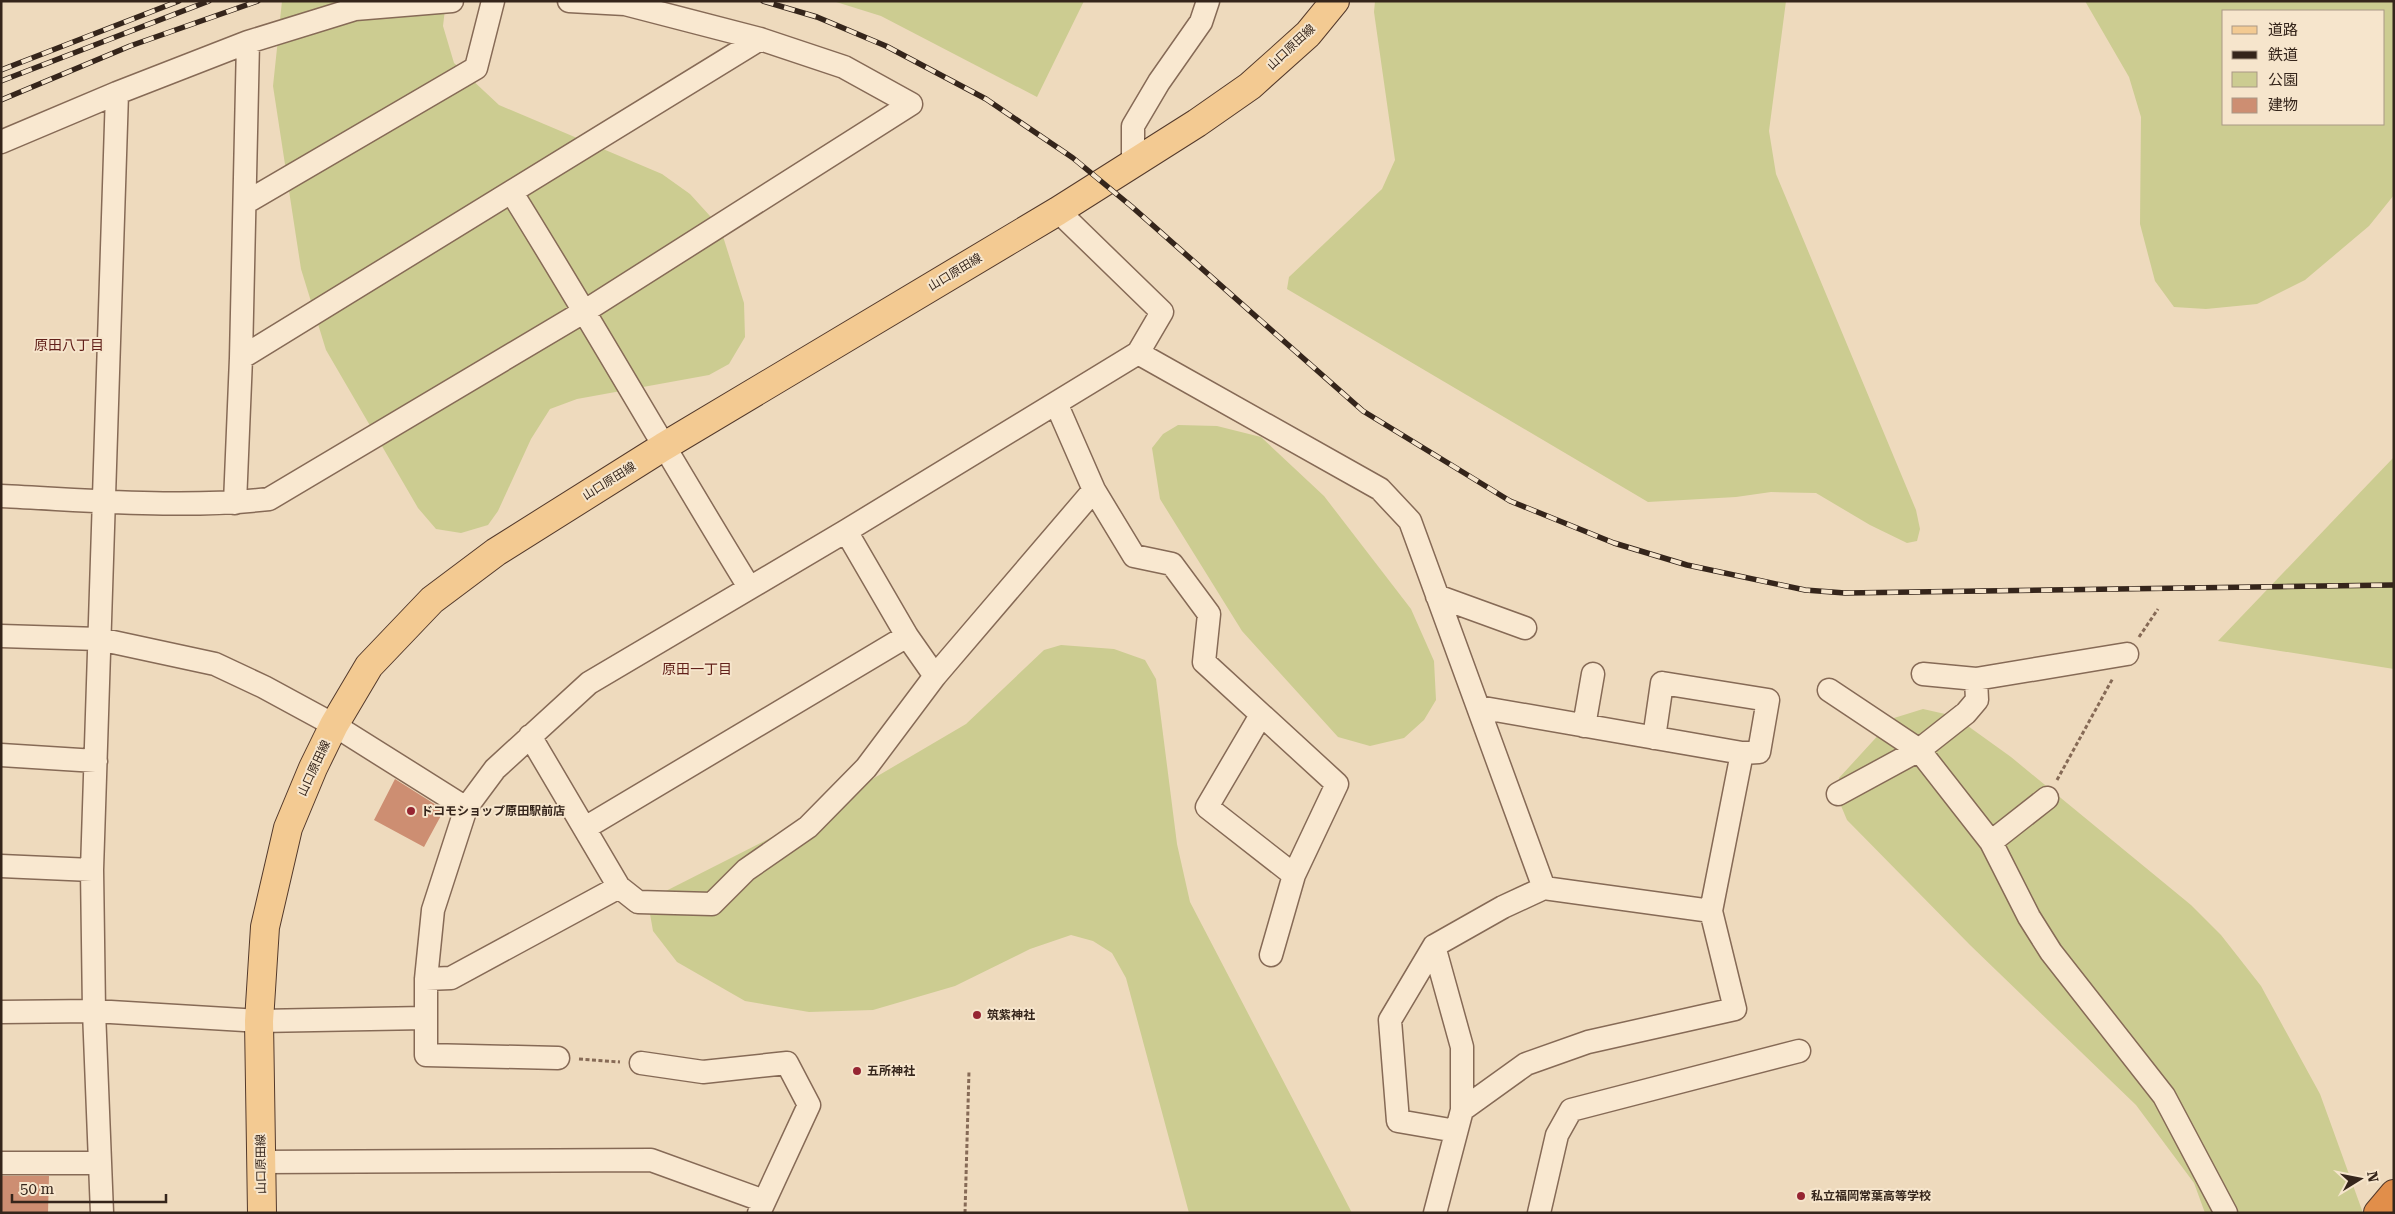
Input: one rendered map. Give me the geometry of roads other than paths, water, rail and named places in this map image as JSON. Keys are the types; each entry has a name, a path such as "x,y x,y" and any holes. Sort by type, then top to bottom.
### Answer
{"highway":[{"path":"2378,1213 2394,1194"}],"main road":[{"name":"山口原田線","path":"262,1213 259,1021 265,927 288,828 334,725 369,666 432,600 496,552 663,447 1058,211 1250,86 1308,34 1334,1"}],"street":[{"path":"1,142 117,93 248,42 355,10 452,1"},
{"path":"245,204 476,68 493,1"},
{"path":"1,496 106,501 235,503 269,499 585,311 911,104 844,67 760,40 625,4 570,1"},
{"path":"1134,163 1134,126 1159,82 1201,22 1208,1"},
{"path":"241,358 760,40"},
{"path":"235,503 241,358 248,42"},
{"path":"102,1213 94,1012 92,870 99,639 106,501 117,93"},
{"path":"512,193 585,311 663,447 749,587"},
{"path":"558,1058 426,1055 426,979 434,910 466,808 496,769 589,683 846,531 1138,352 1162,312 1058,211"},
{"path":"1138,352 1380,489 1410,521 1544,888"},
{"path":"1056,403 1094,490 1134,556 1172,564 1210,614 1204,662 1337,784 1294,875 1271,955"},
{"path":"530,736 619,887 638,902 712,904 746,870 808,827 866,768 935,676 1094,490"},
{"path":"846,531 907,636 935,676"},
{"path":"1437,596 1525,628"},
{"path":"1,636 99,639 215,664 264,687 334,725 466,808"},
{"path":"585,828 907,636"},
{"path":"1923,674 1976,679 2127,654"},
{"path":"1584,726 1593,674"},
{"path":"1838,794 1919,750 1966,713 1977,700 1976,679"},
{"path":"1478,708 1584,726 1654,738 1742,753 1759,752 1768,700 1662,683 1654,738"},
{"path":"1829,690 1919,750 1991,842 2051,952 2164,1096 2226,1213"},
{"path":"1261,715 1207,807 1294,875"},
{"path":"1712,911 1544,888 1503,907 1434,946 1390,1020 1398,1121 1459,1120 1526,1064 1588,1042 1735,1009 1712,911 1742,753"},
{"path":"1,755 96,761"},
{"path":"1991,842 2047,798"},
{"path":"1,866 92,870"},
{"path":"426,979 451,978 619,887"},
{"path":"1434,946 1462,1047 1459,1120 1435,1213"},
{"path":"1,1012 94,1012 259,1021 425,1018"},
{"path":"1538,1213 1557,1135 1571,1110 1800,1051"},
{"path":"261,1162 651,1160 762,1207 809,1105 787,1063 703,1072 641,1063"},
{"path":"1,1163 100,1163"}],"railway":[{"path":"1,70 179,1"},
{"path":"1,81 209,1"},
{"path":"1,100 130,46 258,1"},
{"path":"763,1 817,17 886,46 986,99 1073,158 1131,206 1363,411 1510,501 1614,543 1687,565 1805,590 1845,593 2394,585"}],"place":[{"name":"ドコモショップ原田駅前店","path":"411,811"},
{"name":"筑紫神社","path":"977,1015"},
{"name":"五所神社","path":"857,1071"},
{"name":"私立福岡常葉高等学校","path":"1801,1196"}],"district":[{"name":"原田八丁目","path":"69,345"},
{"name":"原田一丁目","path":"697,669"}]}
